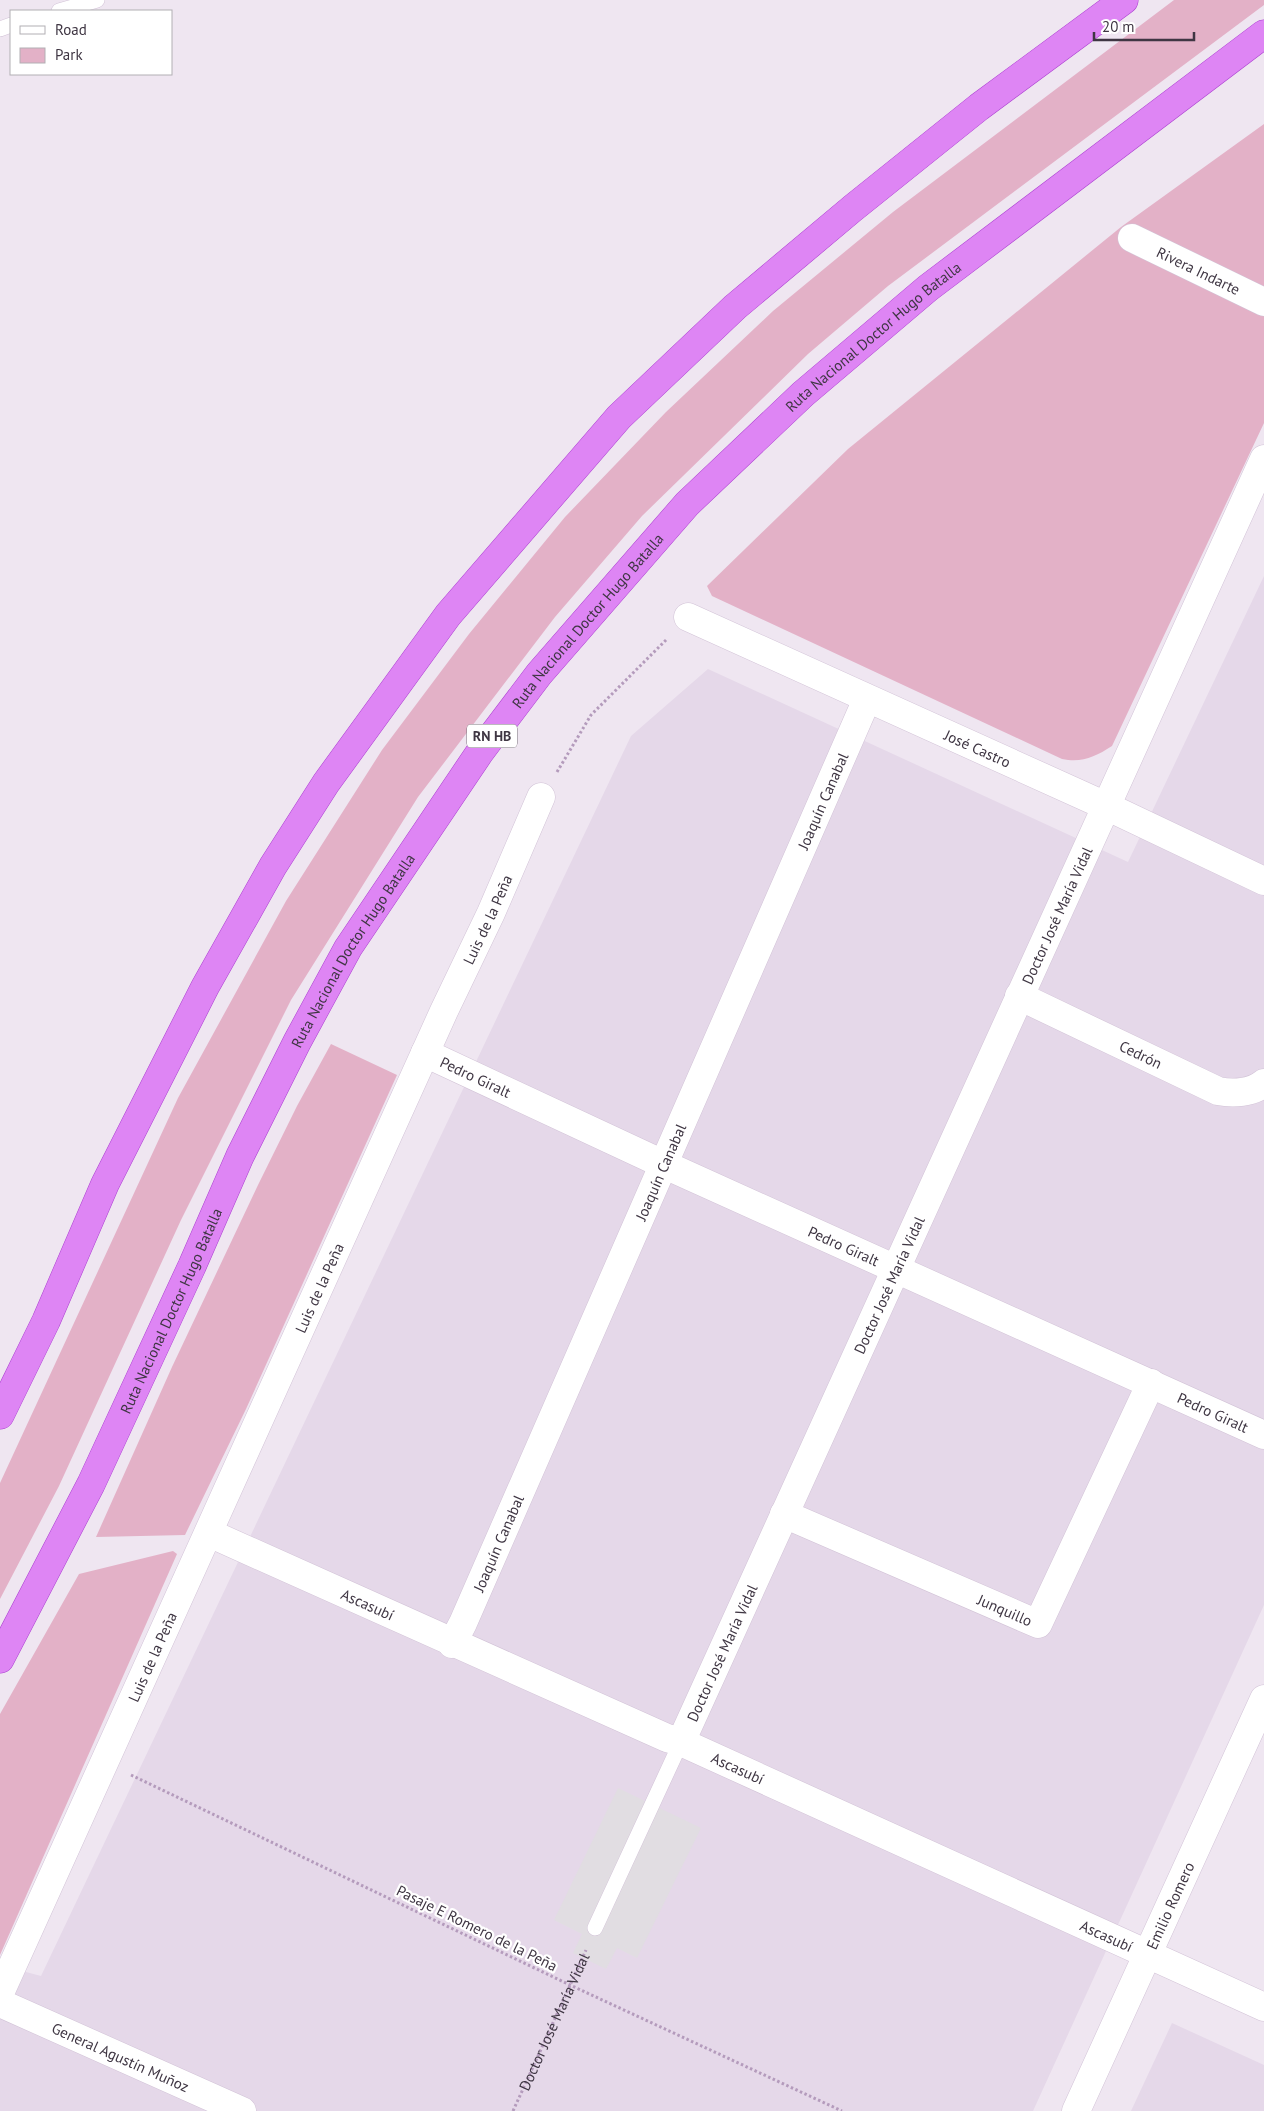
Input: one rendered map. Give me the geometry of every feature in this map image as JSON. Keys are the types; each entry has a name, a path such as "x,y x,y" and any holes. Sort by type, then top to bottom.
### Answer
{"highway":[{"path":"0,1416 46,1321 105,1184 210,978 273,866 326,783 448,616 618,418 735,307 853,208 979,107 1124,0"},
{"name":"Ruta Nacional Doctor Hugo Batalla","path":"0,1659 91,1484 192,1266 240,1156 296,1042 348,948 469,768 539,674 687,504 803,394 928,288 1264,34"}],"street":[{"name":"Rivera Indarte","path":"1132,238 1264,302"},
{"name":"Doctor José María Vidal","path":"681,1742 1264,459"},
{"name":"José Castro","path":"688,617 1106,806 1264,880"},
{"name":"Joaquín Canabal","path":"452,1644 463,1624 867,699"},
{"name":"Luis de la Peña","path":"0,1993 425,1053 491,913 541,797"},
{"name":"Cedrón","path":"1019,996 1218,1092 1245,1092 1264,1083"},
{"name":"Pedro Giralt","path":"425,1053 663,1164 1264,1435"},
{"name":"Junquillo","path":"784,1514 1038,1624 1151,1383"},
{"name":"Ascasubí","path":"209,1533 452,1644 667,1738 681,1742 1149,1953 1264,2007"},
{"name":"Emilio Romero","path":"1076,2111 1264,1699"},
{"name":"General Agustín Muñoz","path":"0,2003 242,2111"}],"lane":[{"path":"62,10 97,0"},
{"name":"Doctor José María Vidal","path":"595,1928 681,1742"}],"path":[{"path":"541,797 591,715 688,617"},
{"name":"Pasaje E Romero de la Peña","path":"103,1762 570,1985 842,2111"},
{"name":"Doctor José María Vidal","path":"513,2111 595,1928"}],"shaded area":[{"path":"1264,576 1264,1605 1033,2111 0,2111 0,1965 41,1976 631,736 708,669 1128,862"},
{"path":"618,1788 701,1828 637,1958 617,1948 606,1969 573,1953 582,1934 554,1920"},
{"path":"1172,2023 1264,2065 1264,2111 1131,2111"}],"green space":[{"path":"1174,0 1264,0 1264,5 888,286 808,354 642,516 555,617 418,797 291,1000 181,1220 59,1486 0,1599 0,1483 178,1098 286,901 382,750 469,634 565,517 666,412 773,311 893,212"},
{"path":"1264,124 1264,423 1112,746 1082,760 1062,759 712,596 707,586 848,449 1121,227"},
{"path":"331,1044 397,1075 246,1409 185,1535 96,1537 172,1367 258,1185 297,1106"},
{"path":"173,1551 177,1554 0,1955 0,1714 79,1574"}]}
